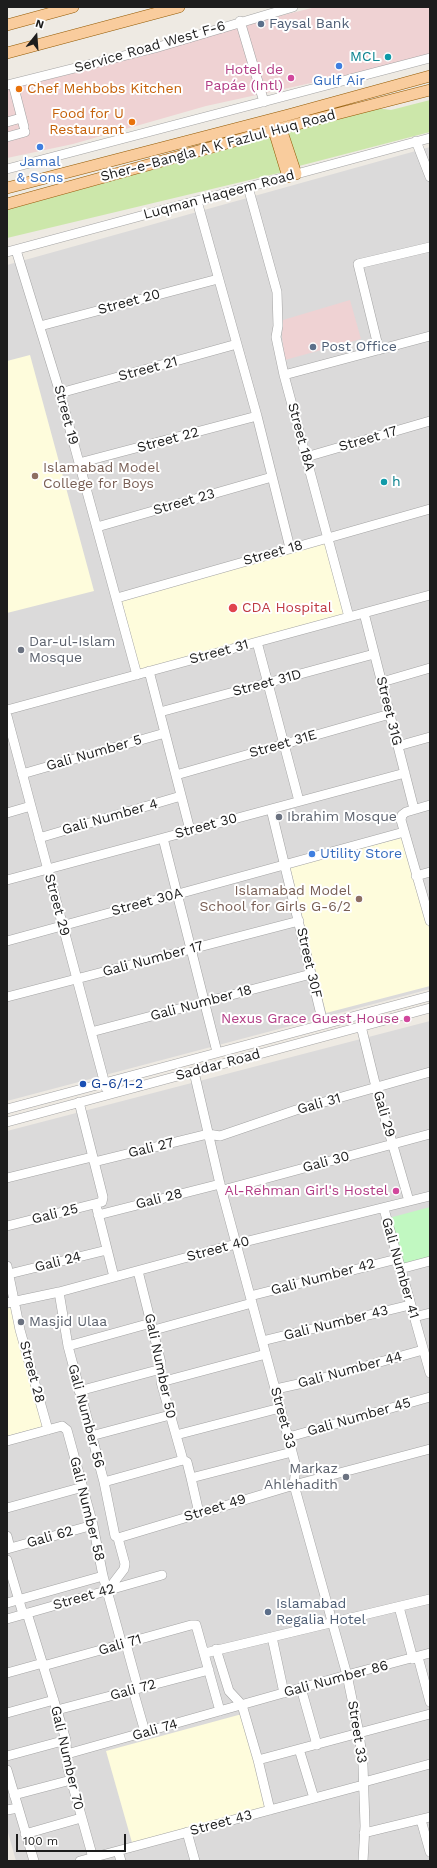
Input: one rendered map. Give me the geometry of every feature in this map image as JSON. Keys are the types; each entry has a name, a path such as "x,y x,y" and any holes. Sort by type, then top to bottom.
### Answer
{"main road":[{"path":"7,26 73,7"},
{"path":"7,53 179,7"},
{"name":"Sher-e-Bangla A K Fazlul Huq Road","path":"7,204 276,124 430,76"},
{"name":"Sher-e-Bangla A K Fazlul Huq Road","path":"7,188 276,124 430,90"},
{"path":"276,124 292,176"}],"street":[{"name":"Service Road West F-6","path":"10,85 155,48 240,21 294,7"},
{"path":"240,21 264,102"},
{"path":"7,169 430,58"},
{"path":"7,137 24,130 10,85"},
{"path":"7,122 21,118"},
{"name":"Luqman Haqeem Road","path":"7,252 430,138"},
{"path":"416,141 430,178"},
{"name":"Street 18A","path":"248,187 277,292 278,326 276,337 284,375 349,617"},
{"path":"197,201 257,416 290,548"},
{"path":"379,350 358,264 430,246"},
{"name":"Street 19","path":"16,250 60,393 137,674"},
{"name":"Street 20","path":"40,326 218,279"},
{"path":"284,375 430,336"},
{"name":"Street 21","path":"60,393 237,344"},
{"name":"Street 22","path":"79,464 257,416"},
{"name":"Street 17","path":"306,457 430,421"},
{"name":"Street 23","path":"97,527 272,477"},
{"name":"Street 18","path":"117,598 327,537 430,509"},
{"name":"Street 31","path":"7,710 430,595"},
{"name":"Street 31G","path":"364,613 414,809"},
{"path":"257,642 299,802"},
{"name":"Street 31D","path":"160,712 374,654"},
{"path":"382,682 430,668"},
{"path":"149,671 190,830"},
{"name":"Street 31E","path":"176,774 390,714"},
{"name":"Street 29","path":"7,716 12,751 22,774 31,806 108,1095"},
{"name":"Gali Number 5","path":"22,774 165,733"},
{"path":"398,746 430,737"},
{"name":"Street 30","path":"7,880 47,868 405,773"},
{"name":"Gali Number 4","path":"39,838 181,796"},
{"path":"430,805 414,809 402,815 401,820 430,921"},
{"path":"7,813 31,806"},
{"name":"Street 30F","path":"271,809 323,1023"},
{"name":"Street 30A","path":"7,941 404,832"},
{"path":"162,838 217,1052"},
{"path":"416,876 430,872"},
{"name":"Gali Number 17","path":"7,997 299,921"},
{"name":"Gali Number 18","path":"91,1032 312,974"},
{"name":"Saddar Road","path":"7,1109 323,1023 430,996"},
{"name":"Saddar Road","path":"7,1122 430,1008"},
{"name":"Gali 29","path":"361,1026 376,1087 409,1201"},
{"name":"Street 33","path":"194,1072 221,1187 289,1437 296,1468 294,1485 347,1675 359,1733 363,1784 364,1833 362,1861"},
{"name":"Gali 31","path":"208,1134 220,1136 296,1110 430,1072"},
{"path":"79,1102 103,1197 99,1203 98,1215 114,1277"},
{"name":"Gali 27","path":"7,1178 208,1134"},
{"name":"Gali 30","path":"221,1187 430,1134"},
{"name":"Gali 28","path":"98,1215 221,1187"},
{"name":"Street 40","path":"10,1302 59,1292 236,1244 430,1197"},
{"name":"Gali 25","path":"7,1226 99,1203"},
{"name":"Gali Number 41","path":"384,1209 430,1373"},
{"name":"Gali 24","path":"8,1270 106,1250"},
{"name":"Gali Number 42","path":"68,1346 152,1326 397,1259"},
{"path":"400,1269 430,1261"},
{"name":"Street 28","path":"8,1270 10,1302 48,1430"},
{"name":"Gali Number 50","path":"138,1271 161,1369 161,1382 176,1435 191,1478 199,1513"},
{"name":"Gali Number 56","path":"59,1292 68,1346 104,1482 115,1536 118,1538 124,1569 108,1590"},
{"name":"Gali Number 43","path":"262,1341 410,1305"},
{"path":"414,1317 430,1312"},
{"name":"Gali Number 44","path":"276,1390 312,1382 423,1350"},
{"path":"161,1382 266,1354"},
{"path":"79,1391 161,1369"},
{"name":"Gali Number 45","path":"289,1437 430,1397"},
{"path":"176,1435 280,1408"},
{"path":"91,1436 170,1415"},
{"name":"Gali Number 58","path":"48,1430 62,1426 65,1428 83,1487 93,1525 103,1576 124,1644 136,1689 145,1732"},
{"path":"7,1441 48,1430"},
{"name":"Street 49","path":"118,1538 294,1485 430,1449"},
{"path":"191,1478 292,1452"},
{"path":"104,1482 185,1461"},
{"path":"7,1508 83,1487"},
{"name":"Gali 62","path":"9,1549 93,1525"},
{"path":"7,1536 9,1549"},
{"name":"Gali Number 70","path":"7,1560 19,1600 43,1665 66,1740 67,1765 93,1858"},
{"name":"Street 42","path":"7,1619 162,1575"},
{"path":"7,1603 103,1576"},
{"path":"220,1711 205,1653 216,1649 333,1623 430,1599"},
{"path":"399,1607 430,1702"},
{"name":"Gali 71","path":"7,1673 124,1644 191,1625 196,1625 205,1653"},
{"path":"272,1637 284,1693"},
{"path":"216,1649 229,1691 242,1705 258,1760 270,1810"},
{"name":"Gali Number 86","path":"242,1705 347,1675 430,1654"},
{"name":"Gali 72","path":"57,1710 209,1670"},
{"path":"301,1688 317,1744"},
{"path":"7,1713 54,1700"},
{"name":"Gali 74","path":"67,1754 242,1705"},
{"path":"258,1760 430,1714"},
{"path":"7,1756 66,1740"},
{"path":"299,1749 314,1798"},
{"name":"Street 43","path":"80,1861 314,1798 430,1764"},
{"path":"7,1770 34,1861"},
{"path":"14,1795 71,1780"},
{"path":"7,1810 18,1808"},
{"path":"26,1834 81,1818"},
{"path":"364,1833 426,1818 430,1852"},
{"path":"187,1832 195,1861"},
{"path":"118,1851 121,1861"}],"shaded area":[{"path":"316,7 430,7 430,57 206,106 73,144 7,158 7,83"},
{"path":"430,147 430,989 7,1101 7,265"},
{"path":"350,300 361,339 285,360 282,336 283,320"},
{"name":"Islamabad Model College for Boys","path":"30,355 94,591 7,613 7,361"},
{"name":"CDA Hospital","path":"325,540 345,616 140,670 121,599"},
{"name":"Islamabad Model School for Girls G-6/2","path":"402,838 430,931 430,986 326,1013 290,867"},
{"path":"430,1021 430,1861 16,1861 7,1829 7,1131"},
{"path":"11,1307 44,1426 7,1436 7,1309"},
{"path":"242,1714 271,1812 133,1846 106,1751"}],"green space":[{"path":"430,100 430,132 299,166 288,132 376,108 391,110"},
{"path":"271,137 283,172 7,238 7,210"},
{"path":"430,1207 430,1258 401,1267 389,1218"}],"place":[{"name":"Faysal Bank","path":"261,24"},
{"name":"MCL","path":"388,57"},
{"name":"Gulf Air","path":"339,66"},
{"name":"Hotel de Papáe (Intl)","path":"291,78"},
{"name":"Chef Mehbobs Kitchen","path":"19,89"},
{"name":"Food for U Restaurant","path":"132,122"},
{"name":"Jamal & Sons","path":"40,147"},
{"name":"Post Office","path":"313,347"},
{"name":"Islamabad Model College for Boys","path":"35,476"},
{"name":"h","path":"384,482"},
{"name":"CDA Hospital","path":"233,608"},
{"name":"Dar-ul-Islam Mosque","path":"21,650"},
{"name":"Ibrahim Mosque","path":"279,817"},
{"name":"Utility Store","path":"312,854"},
{"name":"Islamabad Model School for Girls G-6/2","path":"359,899"},
{"name":"Nexus Grace Guest House","path":"407,1019"},
{"name":"G-6/1-2","path":"83,1084"},
{"name":"Al-Rehman Girl's Hostel","path":"396,1191"},
{"name":"Masjid Ulaa","path":"21,1322"},
{"name":"Markaz Ahlehadith","path":"346,1477"},
{"name":"Islamabad Regalia Hotel","path":"268,1612"}]}
